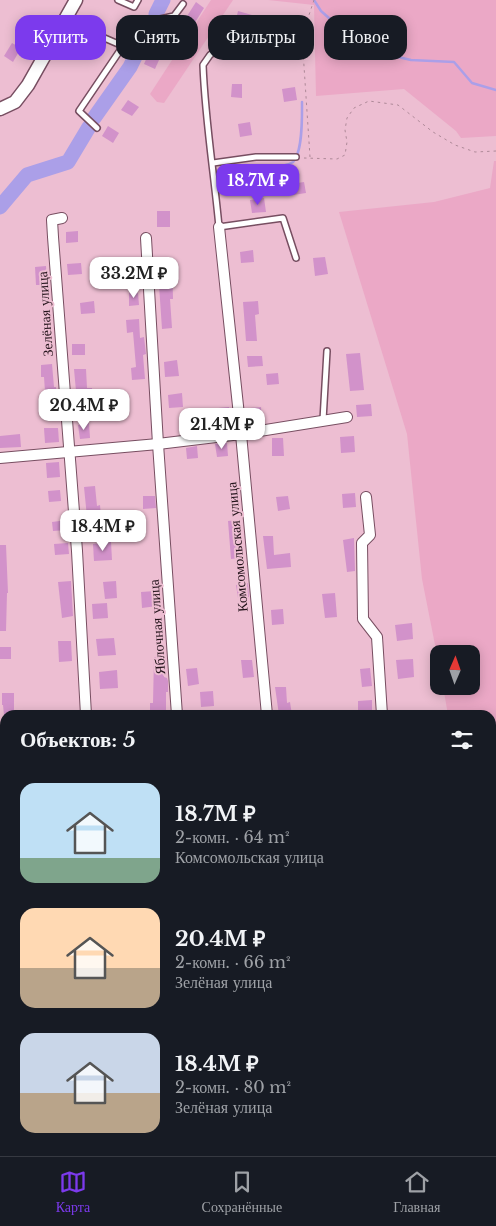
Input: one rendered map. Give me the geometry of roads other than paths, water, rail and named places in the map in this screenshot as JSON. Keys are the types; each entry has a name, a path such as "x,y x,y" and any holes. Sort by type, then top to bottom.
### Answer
{"street":[{"path":"67,15 76,0"},
{"path":"0,109 15,102 28,85 42,60"},
{"name":"Зелёная улица","path":"62,218 52,220 68,453 77,552 86,710"},
{"name":"Комсомольская улица","path":"218,227 241,434 267,710"},
{"name":"Яблочная улица","path":"146,238 177,710"},
{"path":"0,458 158,444 241,434 347,417"},
{"path":"366,497 370,535 362,543 363,619 377,637 382,710"}],"lane":[{"path":"118,0 134,7 138,0"},
{"path":"175,15 182,4"},
{"path":"97,128 79,112 116,56"},
{"path":"208,58 203,65 204,96 213,162 218,227 283,218 296,258"},
{"path":"213,162 256,157 296,157"},
{"path":"323,421 327,351"}],"waterway":[{"path":"156,14 163,0"},
{"path":"314,0 321,11 338,26 398,57 411,60 454,62 472,83 496,90"},
{"path":"94,118 133,60"},
{"path":"282,166 293,162 299,150 302,102"},
{"path":"0,207 27,175 68,162 89,127"}]}
